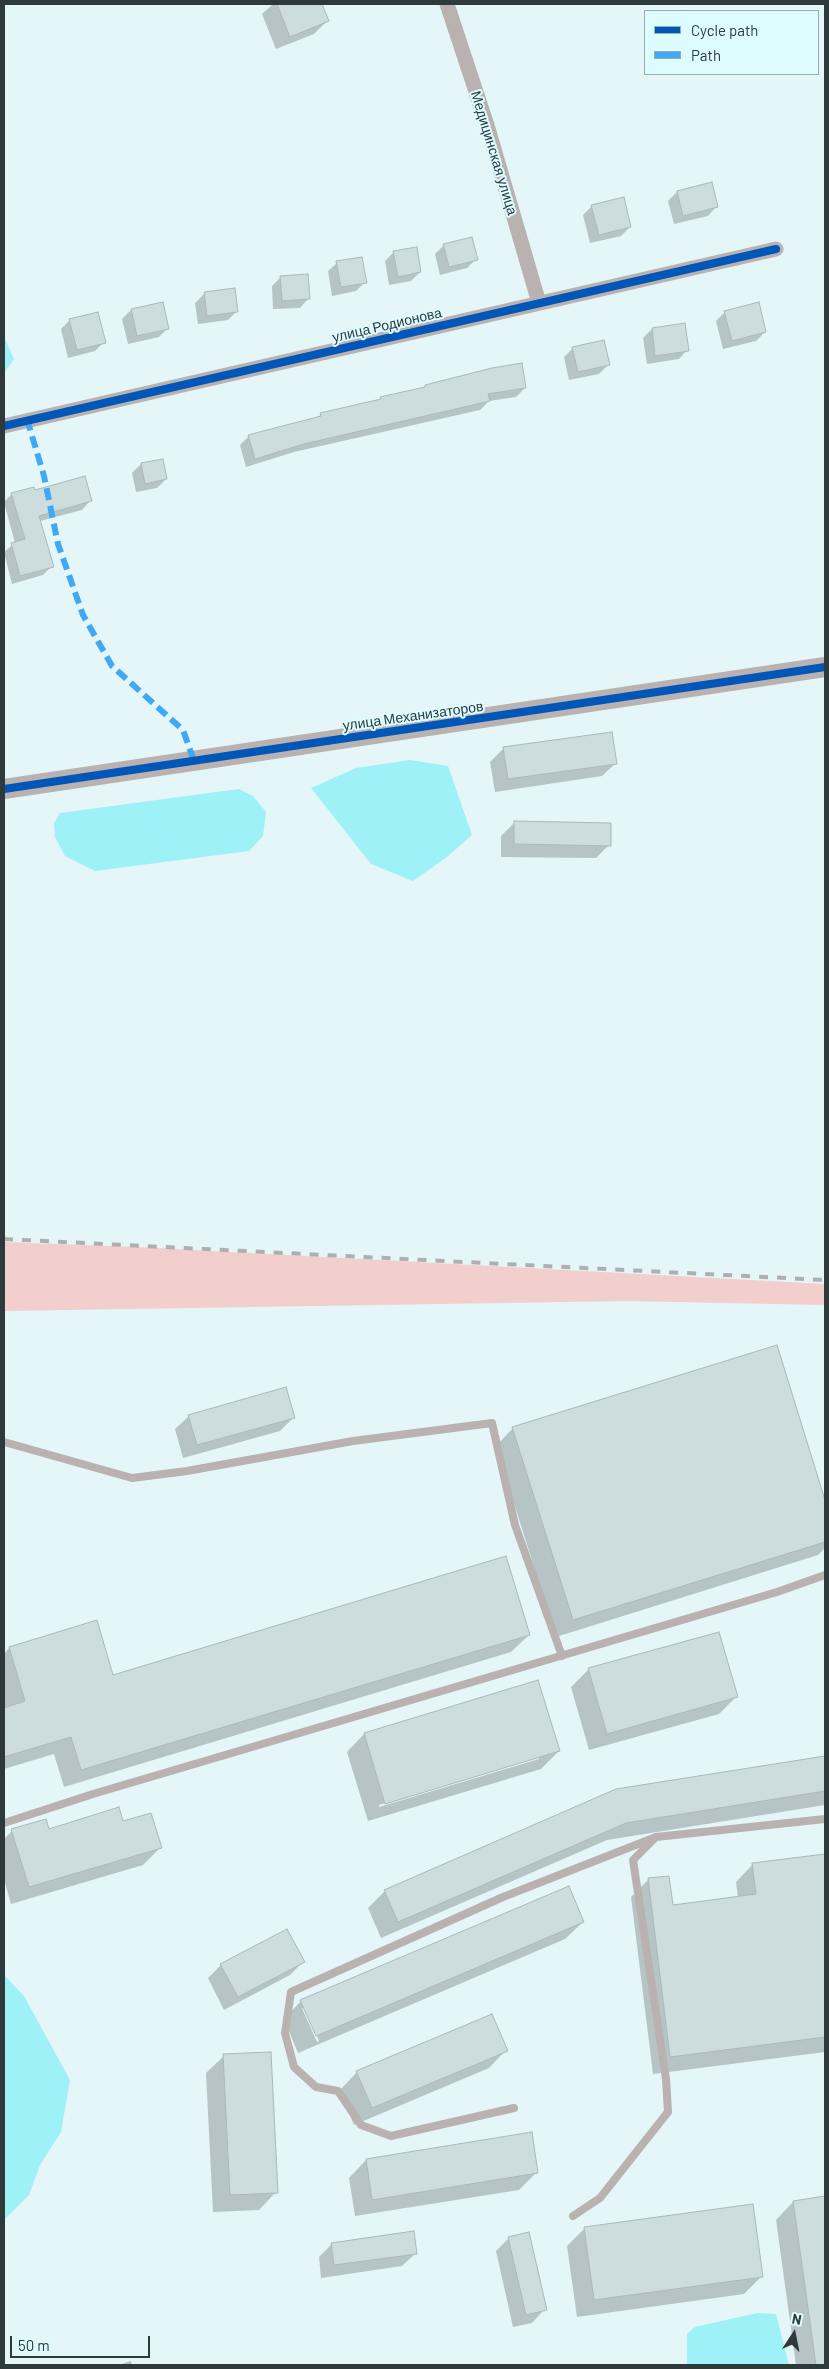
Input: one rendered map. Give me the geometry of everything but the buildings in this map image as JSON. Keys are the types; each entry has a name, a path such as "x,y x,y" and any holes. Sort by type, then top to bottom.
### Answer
{"street":[{"name":"Медицинская улица","path":"446,4 487,124 539,303"},
{"name":"улица Родионова","path":"4,426 776,249"},
{"name":"улица Механизаторов","path":"4,789 825,667"}],"lane":[{"path":"4,1442 132,1478 187,1471 353,1441 492,1423 515,1525 562,1656"},
{"path":"4,1823 93,1794 777,1592 825,1575"},
{"path":"514,2108 391,2136 361,2125 338,2090 316,2087 294,2067 285,2033 291,1992 503,1897 656,1838 825,1819"},
{"path":"573,2216 600,2198 668,2112 666,2079 634,1860 656,1838"}],"shaded area":[{"path":"4,1242 138,1247 825,1284 825,1305 626,1301 4,1311"}],"water":[{"path":"4,337 14,359 4,373"},
{"path":"410,760 448,766 472,835 447,857 413,881 371,864 311,788 356,768"},
{"path":"239,789 253,796 266,812 263,836 249,851 95,871 65,856 55,837 54,823 60,813"},
{"path":"4,1975 24,1996 70,2080 61,2132 40,2165 29,2195 4,2220"},
{"path":"757,2313 776,2314 789,2365 687,2365 687,2334 695,2327"}],"railway":[{"path":"4,1239 825,1280"}],"marked path":[{"path":"27,419 44,476 58,544 83,615 112,666 183,730 194,761"}],"cycle path":[{"path":"4,426 776,249"},
{"path":"4,789 825,667"}]}
